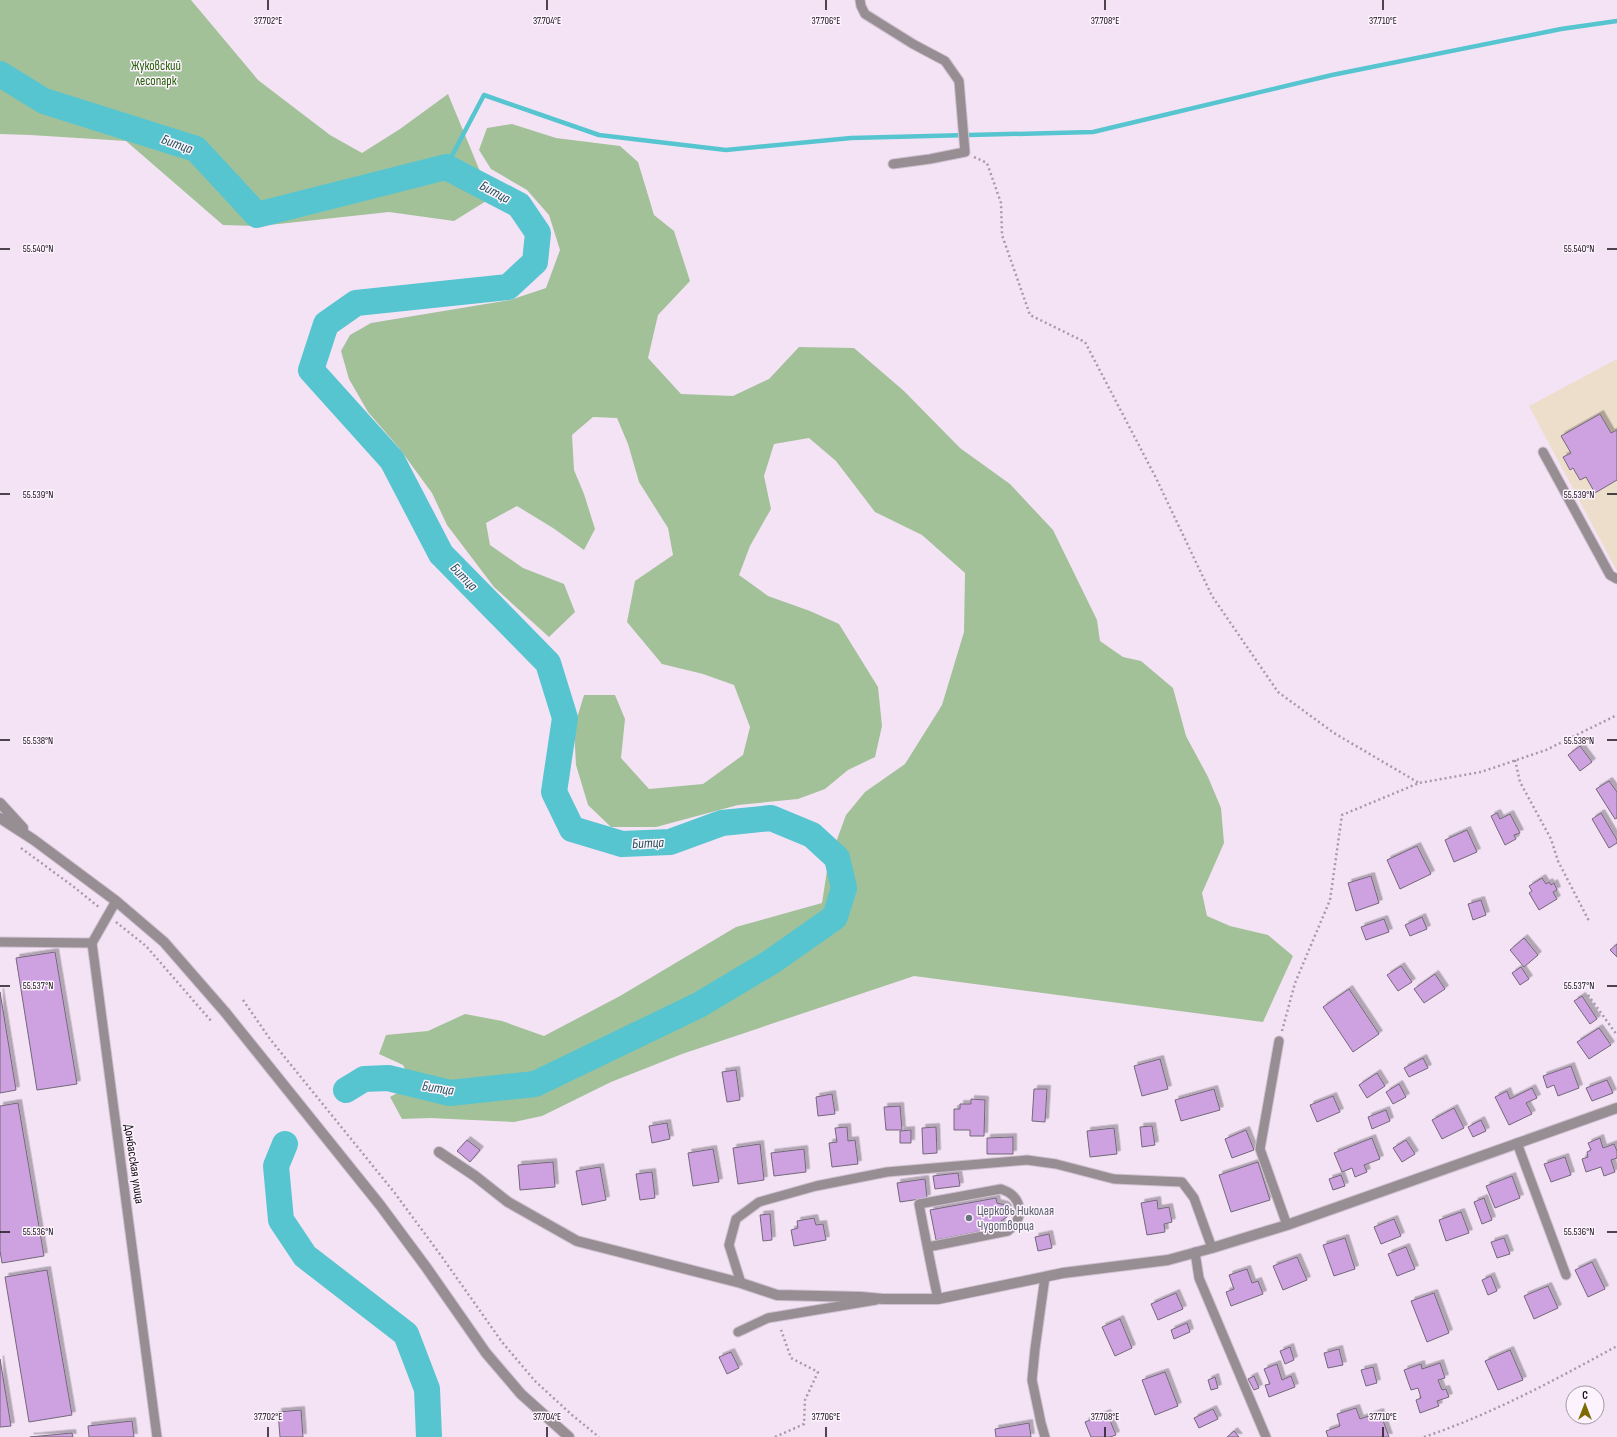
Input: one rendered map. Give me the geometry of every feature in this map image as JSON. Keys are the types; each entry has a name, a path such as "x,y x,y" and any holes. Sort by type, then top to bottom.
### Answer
{"street":[{"path":"0,803 34,840"},
{"path":"0,818 34,840 116,901 164,942 225,1012 380,1205 426,1267 486,1353 521,1394 569,1437"},
{"path":"439,1152 475,1176 508,1202 577,1241 740,1283 777,1295 882,1299 938,1299 1063,1273 1168,1260 1212,1248 1287,1225 1617,1108"}],"lane":[{"path":"860,0 865,14 913,44 945,61 958,81 963,115 965,152 893,164"},
{"path":"1543,452 1610,575 1617,579"},
{"path":"0,942 92,943 116,901"},
{"name":"Донбасская улица","path":"92,943 157,1437"},
{"path":"1279,1041 1260,1149 1287,1225"},
{"path":"1516,1143 1566,1275"},
{"path":"740,1283 729,1244 736,1220 760,1202 816,1186 887,1172 1027,1160 1056,1164 1114,1179 1182,1182 1194,1198 1212,1248"},
{"path":"928,1247 1008,1230 1018,1221 1019,1207 1017,1201 1007,1191 994,1190 920,1204 928,1247 938,1299"},
{"path":"1195,1252 1199,1278 1266,1437"},
{"path":"1045,1277 1032,1380 1045,1437"},
{"path":"738,1332 768,1318 882,1299"}],"path":[{"path":"965,152 987,163 1001,203 1002,235 1030,315 1085,342 1156,478 1212,596 1278,692 1334,733 1419,783"},
{"path":"1279,1041 1296,982 1330,900 1342,815 1419,783 1481,772 1546,750 1617,715"},
{"path":"1515,760 1520,782 1551,838 1558,861 1589,921"},
{"path":"1588,995 1617,1035"},
{"path":"243,1000 270,1039 394,1192 502,1342 535,1381 572,1415 599,1437"},
{"path":"775,1437 804,1424 806,1400 818,1372 791,1358 777,1317"},
{"path":"1424,1437 1468,1421 1563,1376 1617,1346"}],"shaded area":[{"path":"1617,359 1617,571 1529,406"}],"green space":[{"name":"Жуковский лесопарк","path":"0,0 191,0 258,80 330,135 362,153 400,129 448,94 491,198 454,221 389,212 260,226 223,225 126,141 0,134"},
{"path":"512,124 556,138 620,146 638,162 654,215 674,231 690,281 658,315 648,358 681,394 733,396 769,379 799,347 854,348 904,391 960,448 1010,484 1053,530 1097,620 1100,641 1123,657 1141,661 1173,688 1186,736 1208,777 1221,808 1224,843 1202,893 1207,916 1230,926 1268,935 1293,956 1263,1022 914,976 682,1054 611,1082 542,1116 514,1122 430,1118 402,1119 390,1097 413,1084 403,1065 379,1054 386,1035 428,1031 465,1014 502,1021 544,1036 620,996 736,927 822,903 828,864 846,815 865,792 905,764 942,705 964,632 965,573 922,535 875,512 836,461 809,438 774,444 764,476 771,509 750,546 739,575 768,596 810,611 839,624 878,687 882,726 875,757 848,770 825,789 798,799 738,805 656,827 611,827 588,805 576,765 574,728 584,695 615,695 625,719 621,758 649,789 703,784 743,755 750,727 734,685 703,674 662,664 627,622 635,581 673,555 668,528 639,482 628,444 617,418 593,417 572,435 574,470 584,494 595,529 584,550 553,528 517,506 486,523 490,545 523,568 564,584 575,612 549,637 494,587 447,525 432,493 399,448 368,412 349,379 341,351 350,335 371,323 510,300 546,288 560,250 549,215 527,190 491,169 479,150 487,128"}],"building":[{"path":"1600,414 1611,433 1617,430 1617,480 1595,493 1586,477 1580,480 1573,468 1570,470 1563,457 1571,453 1561,436"},
{"path":"1580,746 1592,762 1580,771 1568,755"},
{"path":"1609,781 1617,792 1617,818 1615,819 1596,789"},
{"path":"1497,813 1500,819 1510,814 1520,833 1514,835 1516,839 1505,845 1491,816"},
{"path":"1601,813 1617,840 1617,843 1609,848 1592,819"},
{"path":"1467,830 1477,852 1454,862 1445,840"},
{"path":"1417,846 1431,874 1400,889 1387,860"},
{"path":"1371,876 1379,903 1356,911 1348,883"},
{"path":"1542,878 1546,884 1549,882 1551,885 1554,883 1557,890 1553,892 1557,899 1539,910 1529,893 1532,891 1529,886"},
{"path":"1481,900 1486,915 1473,920 1468,904"},
{"path":"1422,917 1427,929 1410,936 1405,925"},
{"path":"1384,919 1389,932 1366,940 1361,927"},
{"path":"1524,938 1538,955 1524,967 1510,950"},
{"path":"1617,944 1617,957 1610,950"},
{"path":"55,952 77,1084 37,1090 16,958"},
{"path":"1401,966 1412,982 1398,991 1387,975"},
{"path":"1521,967 1529,979 1520,985 1512,973"},
{"path":"1435,974 1445,989 1424,1003 1414,989"},
{"path":"1349,989 1379,1034 1353,1052 1323,1007"},
{"path":"0,992 16,1090 0,1093"},
{"path":"1582,996 1597,1019 1590,1024 1574,1001"},
{"path":"1599,1028 1611,1045 1589,1059 1577,1042"},
{"path":"1423,1058 1428,1068 1409,1077 1404,1068"},
{"path":"1160,1059 1168,1089 1142,1096 1134,1066"},
{"path":"1571,1066 1579,1088 1558,1096 1554,1085 1547,1088 1543,1076"},
{"path":"736,1070 740,1100 727,1102 722,1072"},
{"path":"1377,1073 1385,1086 1367,1098 1359,1085"},
{"path":"1607,1080 1613,1093 1592,1101 1586,1088"},
{"path":"1399,1084 1406,1097 1393,1104 1386,1092"},
{"path":"1532,1088 1537,1098 1526,1103 1532,1114 1509,1125 1495,1097 1507,1091 1510,1099"},
{"path":"1034,1089 1047,1089 1045,1122 1032,1121"},
{"path":"1214,1089 1220,1110 1181,1121 1175,1100"},
{"path":"832,1094 835,1114 818,1116 816,1097"},
{"path":"1333,1096 1340,1112 1317,1122 1310,1105"},
{"path":"971,1099 985,1100 984,1136 970,1136 970,1130 954,1130 954,1109 960,1109 960,1104 971,1104"},
{"path":"18,1103 44,1256 2,1263 0,1251 0,1106"},
{"path":"900,1106 902,1130 886,1130 884,1107"},
{"path":"1454,1108 1464,1128 1442,1139 1432,1120"},
{"path":"1386,1110 1390,1121 1372,1129 1368,1117"},
{"path":"1481,1120 1486,1131 1473,1137 1468,1127"},
{"path":"667,1123 670,1139 652,1143 649,1126"},
{"path":"1152,1126 1155,1145 1142,1147 1140,1127"},
{"path":"847,1127 848,1141 855,1140 858,1164 832,1167 829,1143 837,1142 835,1128"},
{"path":"936,1127 937,1153 923,1154 922,1128"},
{"path":"1114,1128 1117,1154 1090,1157 1087,1131"},
{"path":"911,1130 911,1143 900,1143 900,1131"},
{"path":"1246,1130 1254,1150 1232,1158 1225,1139"},
{"path":"1013,1137 1013,1154 987,1154 987,1138"},
{"path":"1372,1138 1380,1159 1364,1165 1367,1172 1355,1177 1352,1168 1342,1172 1334,1153"},
{"path":"1600,1138 1603,1148 1614,1144 1617,1151 1617,1158 1611,1160 1615,1172 1604,1176 1601,1167 1586,1172 1582,1159 1588,1157 1587,1152 1591,1150 1588,1143"},
{"path":"467,1140 480,1150 470,1162 457,1151"},
{"path":"1406,1140 1415,1154 1402,1162 1393,1148"},
{"path":"760,1144 764,1180 738,1184 733,1148"},
{"path":"713,1149 719,1182 693,1186 688,1153"},
{"path":"804,1149 806,1172 774,1176 771,1153"},
{"path":"1565,1157 1571,1175 1551,1182 1544,1164"},
{"path":"553,1162 555,1187 520,1190 518,1165"},
{"path":"1258,1162 1270,1200 1231,1212 1219,1175"},
{"path":"600,1167 606,1200 582,1205 576,1171"},
{"path":"652,1172 655,1198 640,1200 636,1174"},
{"path":"958,1173 960,1186 935,1189 933,1176"},
{"path":"1341,1175 1345,1186 1333,1190 1329,1179"},
{"path":"1512,1176 1520,1198 1495,1208 1486,1186"},
{"path":"925,1179 927,1198 900,1202 897,1183"},
{"name":"Церковь Николая Чудотворца","path":"996,1198 997,1203 1005,1205 1008,1208 1007,1217 1001,1221 1002,1227 936,1240 930,1210"},
{"path":"1484,1198 1492,1220 1482,1224 1474,1202"},
{"path":"1157,1200 1158,1209 1169,1207 1172,1222 1164,1224 1165,1232 1147,1235 1141,1203"},
{"path":"1461,1212 1469,1233 1446,1241 1439,1220"},
{"path":"770,1214 772,1240 763,1241 760,1215"},
{"path":"814,1218 816,1225 823,1224 826,1240 794,1246 791,1230 798,1228 797,1221"},
{"path":"1394,1219 1401,1236 1381,1244 1374,1227"},
{"path":"1049,1234 1052,1248 1038,1251 1035,1237"},
{"path":"1345,1238 1355,1269 1334,1276 1323,1245"},
{"path":"1504,1238 1510,1254 1497,1258 1491,1242"},
{"path":"1406,1247 1415,1269 1397,1276 1388,1254"},
{"path":"1297,1257 1307,1280 1283,1290 1273,1266"},
{"path":"1592,1262 1605,1289 1588,1297 1575,1270"},
{"path":"1247,1269 1252,1283 1258,1281 1263,1294 1231,1306 1226,1292 1234,1289 1229,1275"},
{"path":"47,1270 72,1415 29,1422 5,1277"},
{"path":"1491,1276 1497,1291 1488,1295 1482,1280"},
{"path":"1548,1286 1558,1308 1534,1319 1524,1296"},
{"path":"1176,1293 1183,1309 1158,1320 1151,1304"},
{"path":"1434,1293 1449,1333 1427,1342 1411,1301"},
{"path":"1120,1319 1132,1348 1115,1356 1102,1327"},
{"path":"1187,1323 1190,1332 1174,1339 1171,1330"},
{"path":"1290,1347 1294,1360 1285,1364 1280,1351"},
{"path":"1339,1349 1343,1365 1328,1368 1324,1353"},
{"path":"1510,1350 1523,1380 1498,1390 1485,1361"},
{"path":"731,1352 739,1368 727,1374 719,1357"},
{"path":"0,1359 11,1426 0,1427"},
{"path":"1440,1363 1445,1378 1438,1380 1442,1390 1446,1389 1449,1397 1437,1401 1439,1406 1420,1413 1416,1400 1421,1398 1418,1388 1411,1390 1404,1370 1421,1364 1422,1369"},
{"path":"1277,1364 1282,1380 1291,1376 1295,1387 1269,1397 1265,1385 1270,1384 1264,1369"},
{"path":"1373,1367 1377,1383 1366,1386 1361,1370"},
{"path":"1165,1372 1178,1406 1155,1415 1142,1380"},
{"path":"1254,1376 1259,1388 1254,1390 1248,1379"},
{"path":"1215,1377 1218,1388 1211,1390 1208,1380"},
{"path":"1356,1408 1360,1419 1380,1412 1389,1437 1328,1437 1326,1431 1340,1426 1337,1414"},
{"path":"1213,1409 1218,1419 1199,1428 1194,1418"},
{"path":"301,1410 303,1437 280,1437 278,1412"},
{"path":"1107,1413 1116,1435 1110,1437 1091,1437 1085,1422"},
{"path":"132,1421 134,1437 89,1437 88,1426"},
{"path":"1029,1423 1031,1437 996,1437 995,1429"},
{"path":"1234,1431 1239,1437 1227,1437"},
{"path":"72,1433 73,1437 30,1437"}],"waterway":[{"path":"446,167 484,95 599,135 726,150 851,138 1093,132 1332,75 1561,29 1617,21"},
{"name":"Битца","path":"0,74 44,101 196,149 257,215 446,167 519,205 538,233 535,262 508,287 356,303 326,324 311,370 392,460 441,554 548,663 565,718 554,792 572,829 622,844 670,842 722,823 771,818 812,835 837,858 844,888 835,917 771,962 699,1005 535,1084 450,1093 388,1078 364,1079 346,1090"},
{"name":"Битца","path":"285,1144 276,1166 281,1220 305,1256 406,1334 427,1389 429,1437"}],"place":[{"name":"Церковь Николая Чудотворца","path":"969,1218"}]}
